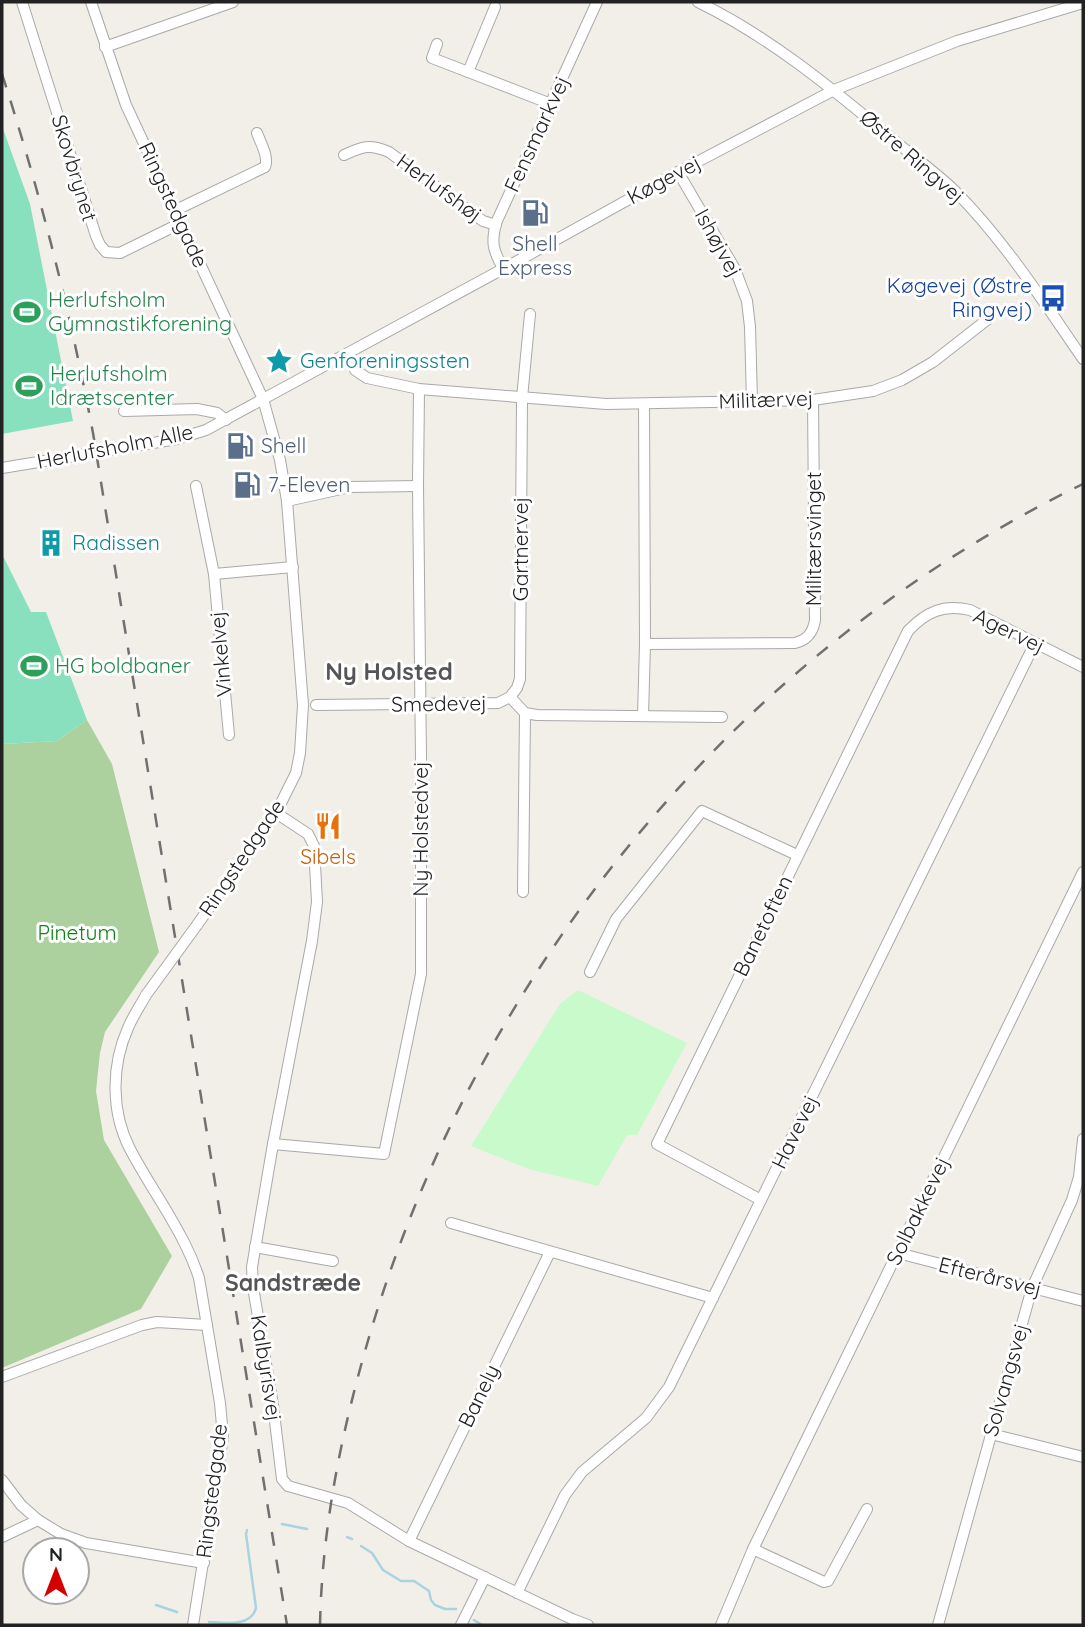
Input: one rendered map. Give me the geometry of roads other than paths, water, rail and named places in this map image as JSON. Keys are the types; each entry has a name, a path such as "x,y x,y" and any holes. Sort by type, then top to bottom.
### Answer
{"street":[{"name":"Skovbrynet","path":"22,2 100,246 106,253 120,253 181,223"},
{"name":"Ringstedgade","path":"91,2 126,105 263,399 280,460 287,501 303,705 296,773 276,813 146,995 127,1028 120,1051 116,1084 118,1116 130,1148 194,1262 220,1403 223,1437 193,1625"},
{"path":"105,47 233,2"},
{"name":"Fensmarkvej","path":"503,268 494,248 496,225 597,2"},
{"name":"Østre Ringvej","path":"698,2 723,14 834,90 954,190 1025,276 1083,359"},
{"name":"Køgevej","path":"263,399 678,172 834,90 957,41 1083,3"},
{"path":"468,72 495,7"},
{"path":"437,44 432,58 551,104"},
{"path":"176,210 265,167 266,157 257,133"},
{"name":"Herlufshøj","path":"344,155 360,147 376,146 390,152 483,221 496,225"},
{"name":"Ishøjvej","path":"678,172 735,269 747,301 752,401"},
{"path":"522,398 530,314"},
{"name":"Militærvej","path":"355,370 367,378 419,389 606,404 813,400 873,391 902,380 933,362 988,319"},
{"name":"Ny Holstedvej","path":"274,1144 384,1154 421,974 419,389"},
{"name":"Gartnervej","path":"510,696 520,679 522,398"},
{"name":"Herlufsholm Alle","path":"2,468 177,439 226,420 263,399"},
{"name":"Militærsvinget","path":"645,644 795,643 806,639 812,632 815,620 813,400"},
{"path":"643,716 644,404"},
{"path":"124,411 197,409 217,412 226,420"},
{"name":"Vinkelvej","path":"195,486 214,573 229,735"},
{"path":"287,501 350,487 418,486"},
{"path":"214,573 293,568"},
{"name":"Agervej","path":"932,612 959,608 970,610 1083,667"},
{"name":"Banetoften","path":"761,1200 657,1144 908,631 932,612"},
{"name":"Havevej","path":"517,1593 565,1495 582,1472 646,1418 669,1387 1035,643"},
{"name":"Smedevej","path":"316,705 498,704 510,696 525,713"},
{"path":"523,892 525,713 722,716"},
{"path":"590,972 616,919 702,811 797,855"},
{"name":"Kalbyrisvej","path":"276,813 308,834 314,846 317,902 252,1267 282,1479 288,1486 348,1503 409,1541 588,1625"},
{"name":"Solbakkevej","path":"721,1625 752,1549 1083,872"},
{"name":"Solvangsvej","path":"938,1625 1032,1288 1072,1200 1079,1177 1083,1139"},
{"path":"451,1223 713,1298"},
{"path":"255,1247 333,1261"},
{"name":"Banely","path":"409,1541 550,1252"},
{"name":"Efterårsvej","path":"898,1253 1083,1301"},
{"path":"2,1377 142,1325 157,1322 207,1325"},
{"path":"991,1434 1083,1457"},
{"path":"2,1480 21,1505 38,1520 61,1534 86,1543 204,1563"},
{"path":"752,1549 824,1582 828,1581 867,1509"},
{"path":"2,1537 38,1520"},
{"path":"461,1625 485,1577"}],"waterway":[{"path":"282,1524 307,1529"},
{"path":"209,1622 243,1621 249,1618 256,1608 247,1530"},
{"path":"347,1537 352,1539"},
{"path":"361,1546 372,1553 383,1570 401,1581 414,1581 429,1591 435,1605 456,1609"},
{"path":"156,1605 177,1612"},
{"path":"474,1620 482,1625"}],"railway":[{"path":"2,74 53,252 93,433 287,1625"},
{"path":"320,1625 325,1549 336,1474 372,1327 420,1193 481,1065 555,945 640,832 737,728 843,635 959,553 1083,484"}],"place":[{"name":"Shell Express","path":"535,213"},
{"name":"Køgevej (Østre Ringvej)","path":"1053,298"},
{"name":"Herlufsholm Gymnastikforening","path":"27,312"},
{"name":"Genforeningssten","path":"279,361"},
{"name":"Herlufsholm Idrætscenter","path":"29,386"},
{"name":"Shell","path":"240,446"},
{"name":"7-Eleven","path":"247,485"},
{"name":"Radissen","path":"51,543"},
{"name":"HG boldbaner","path":"34,666"},
{"name":"Sibels","path":"328,826"}],"district":[{"name":"Ny Holsted","path":"389,672"},
{"name":"Sandstræde","path":"293,1283"}],"park label":[{"name":"Pinetum","path":"77,933"}]}
